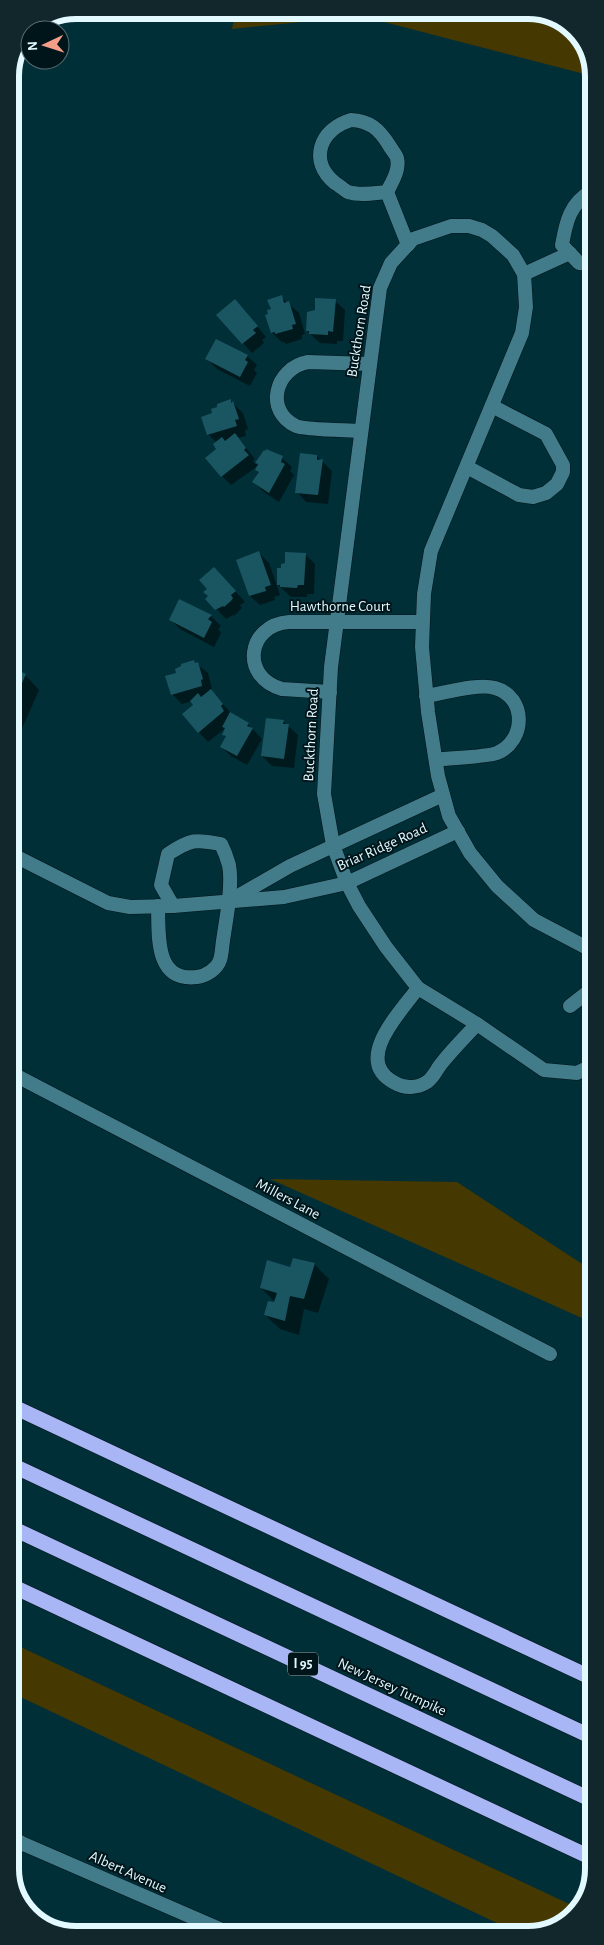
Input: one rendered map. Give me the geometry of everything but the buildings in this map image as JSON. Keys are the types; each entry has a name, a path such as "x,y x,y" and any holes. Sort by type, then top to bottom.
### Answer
{"highway":[{"path":"19,1409 585,1675"},
{"path":"19,1468 585,1734"},
{"name":"New Jersey Turnpike","path":"19,1531 585,1797"},
{"path":"19,1589 585,1855"}],"street":[{"path":"387,192 364,194 347,192 329,178 322,166 320,155 323,141 329,132 340,123 351,120 372,124 382,134 397,158 397,173 387,192 408,245"},
{"path":"585,195 575,204 568,218 562,245 579,263 585,263"},
{"name":"Buckthorn Road","path":"585,942 534,920 497,886 470,853 449,816 436,760 426,696 422,647 424,594 431,551 522,333 526,307 524,274 513,255 492,236 469,226 451,226 414,239 391,263 380,288 337,622 330,692 324,794 333,845 347,882 359,906 386,947 418,988 544,1070 577,1074 585,1070"},
{"path":"524,274 570,253"},
{"path":"361,431 297,427 286,419 278,406 277,392 281,379 287,370 300,363 370,364"},
{"path":"467,467 519,495 533,497 546,493 557,484 563,472 563,465 546,434 492,406"},
{"name":"Hawthorne Court","path":"330,692 282,689 274,687 262,678 255,667 253,653 257,640 266,629 279,623 422,622"},
{"path":"426,696 479,688 494,688 512,698 520,721 517,735 508,747 496,754 436,760"},
{"name":"Briar Ridge Road","path":"228,901 290,866 444,795"},
{"name":"Briar Ridge Road","path":"19,858 108,903 130,907 174,906 284,897 347,882 458,831"},
{"path":"158,906 160,954 166,966 174,973 186,978 200,977 212,971 220,961 228,901 229,866 221,844 200,840 185,843 168,854 161,885 174,906"},
{"path":"418,988 378,1045 377,1059 380,1068 388,1079 400,1086 413,1087 426,1083 434,1076 440,1065 476,1024"},
{"path":"570,1006 585,994"},
{"name":"Millers Lane","path":"19,1077 550,1354"},
{"name":"Albert Avenue","path":"19,1841 213,1926"}],"shaded area":[{"path":"234,19 331,19 232,29"},
{"path":"373,19 532,19 543,21 563,30 576,44 581,54 585,74"},
{"path":"270,1179 457,1182 585,1266 585,1319"},
{"path":"19,1646 573,1906 560,1917 550,1922 536,1926 503,1926 19,1696"}]}
